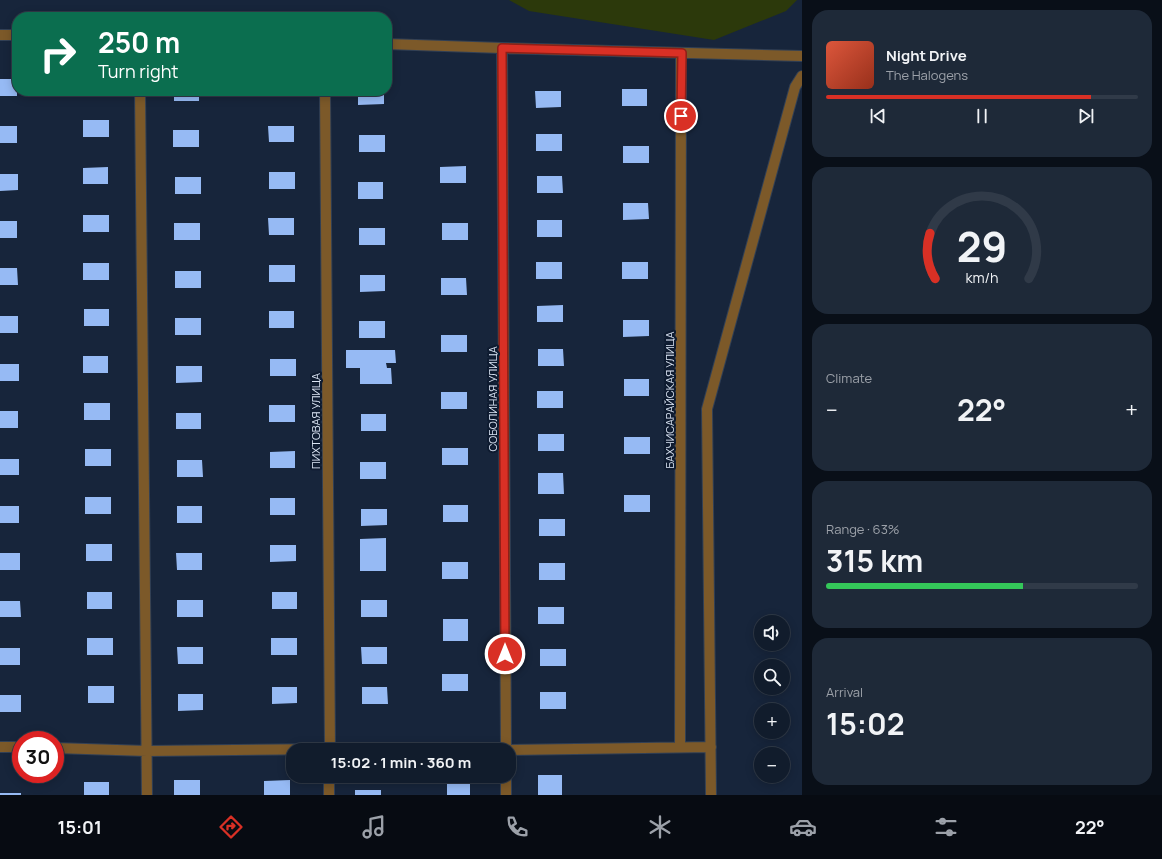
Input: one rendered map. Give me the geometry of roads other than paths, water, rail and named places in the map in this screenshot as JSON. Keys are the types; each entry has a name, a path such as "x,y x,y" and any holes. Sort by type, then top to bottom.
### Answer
{"street":[{"path":"0,35 12,35"},
{"path":"392,44 802,56"},
{"name":"СОБОЛИНАЯ УЛИЦА","path":"502,48 506,743"},
{"name":"БАХЧИСАРАЙСКАЯ УЛИЦА","path":"680,747 682,53"},
{"path":"711,795 708,409 795,87 802,76"},
{"path":"140,96 147,795"},
{"name":"ПИХТОВАЯ УЛИЦА","path":"325,96 330,743"},
{"path":"516,750 711,746"},
{"path":"0,747 12,747"},
{"path":"64,748 147,751 286,749"},
{"path":"329,783 329,795"},
{"path":"506,783 506,795"}]}
